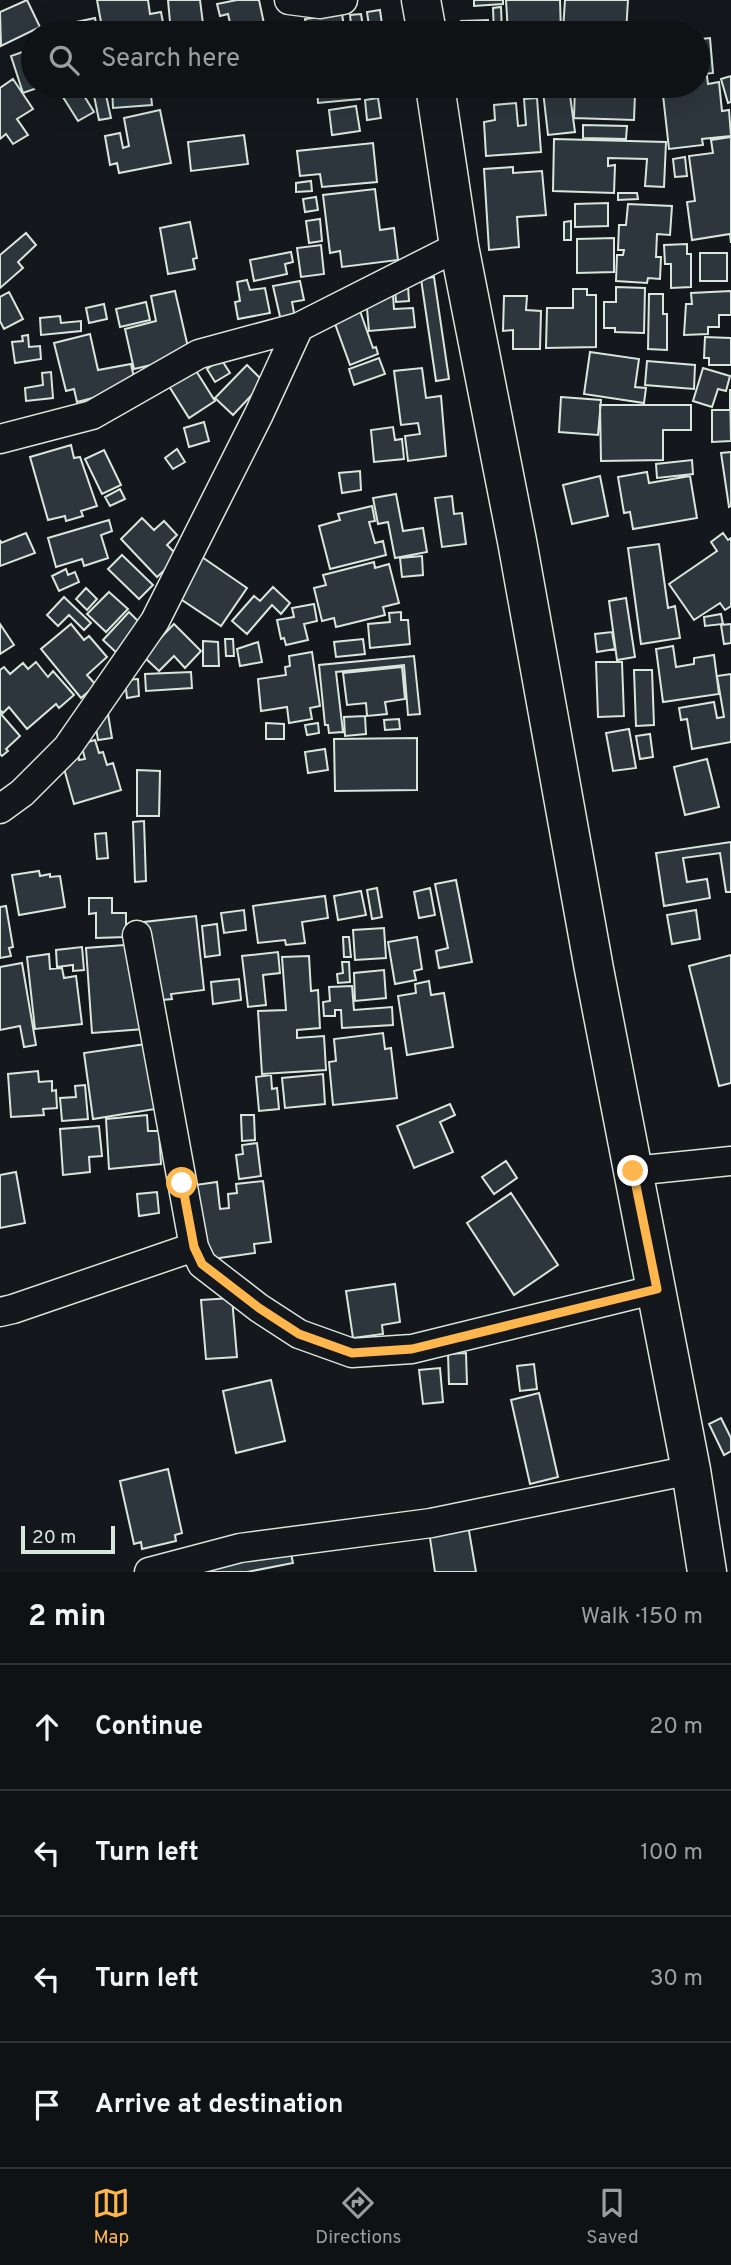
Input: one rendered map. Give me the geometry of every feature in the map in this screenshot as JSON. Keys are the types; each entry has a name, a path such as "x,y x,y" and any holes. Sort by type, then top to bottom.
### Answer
{"main road":[{"path":"421,0 424,21"},
{"path":"437,98 459,246 515,528 559,781 691,1470 707,1572"}],"street":[{"path":"289,0 320,4 343,0"},
{"path":"0,439 92,415 199,354 299,327 459,246"},
{"path":"0,808 22,793 67,748 155,621 259,414 299,327"},
{"path":"137,935 194,1247 202,1264 259,1308 299,1334 352,1353 412,1349 657,1289"},
{"path":"633,1171 731,1161"},
{"path":"0,1311 13,1309 194,1247"},
{"path":"149,1572 240,1548 431,1523 691,1470"}],"building":[{"path":"27,0 37,21 21,21 21,36 1,46 0,12"},
{"path":"97,0 148,0 150,14 161,12 163,21 101,21"},
{"path":"168,0 200,0 203,21 170,21"},
{"path":"259,0 263,21 230,21 228,14 220,16 217,4"},
{"path":"474,0 503,0 503,4 474,6"},
{"path":"506,0 560,0 561,21 507,21"},
{"path":"565,0 628,0 627,21 564,21"},
{"path":"501,7 502,21 494,21 493,8"},
{"path":"380,10 382,21 368,21 367,12"},
{"path":"342,14 343,21 305,21"},
{"path":"361,14 362,21 351,21 350,15"},
{"path":"710,38 713,73 710,73"},
{"path":"21,52 21,87 11,56"},
{"path":"731,76 731,102 728,103 721,79"},
{"path":"13,79 21,91 21,98 26,98 33,109 17,119 28,135 13,144 6,134 0,139 0,88"},
{"path":"719,82 722,111 729,110 731,136 702,139 703,145 669,149 663,98 710,98 710,84"},
{"path":"64,98 85,98 94,112 78,121"},
{"path":"94,98 107,98 111,118 99,120"},
{"path":"113,98 151,98 152,105 113,108"},
{"path":"318,98 360,98 360,99 318,103"},
{"path":"378,98 381,118 367,120 365,100"},
{"path":"537,98 541,152 486,156 484,122 495,120 494,105 516,103 518,126 526,125 524,99"},
{"path":"544,98 570,98 575,132 548,135"},
{"path":"575,98 635,98 634,120 574,118"},
{"path":"356,106 360,131 332,135 329,110"},
{"path":"160,110 171,163 119,173 117,163 110,165 105,136 120,133 123,148 129,146 124,118"},
{"path":"583,125 627,126 626,139 583,138"},
{"path":"244,135 248,164 191,171 188,142"},
{"path":"731,137 731,243 730,234 692,240 687,202 695,201 689,156 713,153 711,140"},
{"path":"554,139 666,142 664,187 645,186 647,159 608,158 608,166 615,165 614,193 553,191"},
{"path":"373,143 377,182 322,187 320,174 300,176 297,151"},
{"path":"685,157 687,176 675,177 673,159"},
{"path":"513,167 513,173 542,171 546,215 517,217 519,247 489,250 484,169"},
{"path":"311,181 312,191 296,192 296,183"},
{"path":"375,189 380,230 394,228 398,260 342,267 340,251 330,253 323,195"},
{"path":"618,193 637,193 638,199 618,200"},
{"path":"316,197 318,210 305,212 303,199"},
{"path":"608,203 608,226 575,227 575,204"},
{"path":"628,204 672,206 670,235 657,234 656,257 661,257 660,279 648,278 647,283 616,281 617,255 623,255 624,250 618,250 619,225 626,225"},
{"path":"320,219 322,241 309,243 306,221"},
{"path":"571,221 571,240 564,240 564,222"},
{"path":"190,222 197,258 193,259 195,269 168,274 160,228"},
{"path":"26,233 36,245 18,262 23,268 0,288 0,255"},
{"path":"614,238 614,272 577,273 577,239"},
{"path":"687,244 687,254 691,254 691,287 671,288 671,264 665,264 664,245"},
{"path":"321,245 324,274 301,277 297,248"},
{"path":"291,252 293,262 285,264 287,274 254,281 250,260"},
{"path":"700,253 727,253 727,281 700,281"},
{"path":"434,277 449,379 436,381 421,279"},
{"path":"247,280 250,290 265,288 270,313 238,319 235,302 240,301 237,282"},
{"path":"300,281 304,300 292,302 295,318 281,321 273,286"},
{"path":"408,286 409,301 396,302 395,287"},
{"path":"616,287 645,288 644,333 615,332 615,328 604,328 604,302 616,302"},
{"path":"573,289 587,289 587,295 596,295 596,347 546,348 547,308 573,308"},
{"path":"175,291 190,356 134,369 125,329 156,321 151,296"},
{"path":"731,291 731,315 719,315 719,327 708,327 708,334 684,335 686,304 692,304 691,293"},
{"path":"9,292 23,319 4,329 0,321 0,297"},
{"path":"649,294 663,294 663,314 667,314 667,350 648,349"},
{"path":"393,295 394,309 413,308 415,327 369,331 366,297"},
{"path":"504,296 527,296 526,310 541,311 540,349 513,349 513,330 503,331"},
{"path":"146,302 150,320 120,327 116,309"},
{"path":"104,304 107,319 89,323 86,308"},
{"path":"360,311 373,348 376,347 378,354 350,365 334,321"},
{"path":"60,316 61,323 81,321 81,331 41,335 40,318"},
{"path":"90,334 98,370 131,364 136,387 77,402 74,389 66,391 54,343"},
{"path":"28,335 29,347 40,346 41,359 15,363 12,342 23,341 22,336"},
{"path":"705,337 731,338 731,365 709,365 709,358 704,358"},
{"path":"590,352 639,359 635,387 646,388 644,403 584,394"},
{"path":"379,358 385,374 354,385 349,369"},
{"path":"221,359 230,373 215,382 207,369"},
{"path":"647,361 695,365 694,389 645,385"},
{"path":"247,365 264,382 233,415 215,398"},
{"path":"193,366 215,401 189,418 167,383"},
{"path":"422,368 426,398 441,396 446,456 408,461 405,436 420,434 418,423 401,425 394,371"},
{"path":"703,368 730,376 726,391 718,389 712,407 693,401"},
{"path":"51,372 53,398 26,401 25,388 43,385 42,373"},
{"path":"730,389 731,441 712,442 712,410 730,410"},
{"path":"561,397 601,400 598,435 559,432"},
{"path":"600,405 691,405 691,430 663,430 663,460 601,461"},
{"path":"204,422 209,441 189,447 184,428"},
{"path":"393,427 395,440 402,439 404,459 374,462 371,430"},
{"path":"71,445 74,458 80,457 97,506 81,511 83,516 66,521 65,516 48,520 30,457"},
{"path":"177,449 185,462 173,469 165,458"},
{"path":"104,450 121,485 102,494 85,459"},
{"path":"731,452 731,506 729,507 721,453"},
{"path":"692,460 693,474 657,478 656,464"},
{"path":"360,471 361,490 342,493 339,473"},
{"path":"647,472 649,483 690,476 697,518 633,529 630,512 624,513 618,477"},
{"path":"600,476 608,516 572,524 563,485"},
{"path":"120,489 125,499 110,506 105,497"},
{"path":"396,494 403,531 423,528 427,552 395,558 388,522 378,524 373,498"},
{"path":"452,496 454,514 462,513 466,544 442,547 435,498"},
{"path":"372,506 375,521 369,522 375,543 383,541 386,555 330,569 319,526 340,520 338,514"},
{"path":"142,518 154,530 164,521 177,535 167,545 179,557 157,577 121,539"},
{"path":"109,520 112,531 101,535 108,558 84,566 82,559 56,567 48,538"},
{"path":"26,533 35,553 0,566 0,540 1,543"},
{"path":"723,533 728,540 731,538 731,606 725,610 720,603 694,620 669,584 717,551 711,542"},
{"path":"659,544 668,608 675,606 680,638 641,644 628,548"},
{"path":"122,555 153,585 139,599 108,569"},
{"path":"199,555 247,588 221,626 173,594"},
{"path":"422,556 423,575 402,577 400,558"},
{"path":"374,562 375,568 389,564 399,603 383,607 385,615 336,627 334,618 322,621 314,588 326,585 323,575"},
{"path":"66,569 68,575 75,572 79,582 59,591 52,576"},
{"path":"273,587 290,603 281,614 272,605 247,634 232,621 254,596 260,601"},
{"path":"86,588 97,599 87,610 76,599"},
{"path":"109,592 128,609 106,632 87,614"},
{"path":"64,597 91,623 84,630 69,615 58,626 47,615"},
{"path":"626,598 635,657 617,660 609,601"},
{"path":"314,604 317,621 304,624 308,640 286,645 284,638 281,639 277,620 294,617 292,608"},
{"path":"129,612 145,628 119,655 103,640"},
{"path":"401,612 401,620 408,620 410,644 370,648 368,624 390,622 389,613"},
{"path":"721,614 723,624 705,626 704,617"},
{"path":"0,624 14,645 0,654"},
{"path":"71,624 84,640 89,636 107,657 87,675 96,685 81,698 41,649"},
{"path":"174,624 201,651 185,668 174,656 159,671 143,656"},
{"path":"731,624 731,643 724,644 721,625"},
{"path":"612,632 615,649 597,652 595,634"},
{"path":"225,639 233,639 234,656 226,656"},
{"path":"363,639 365,654 336,657 334,642"},
{"path":"203,641 218,642 219,666 203,666"},
{"path":"258,642 262,662 240,666 237,649"},
{"path":"673,646 676,667 694,664 694,658 714,655 719,694 663,702 656,649"},
{"path":"312,652 320,706 310,708 312,719 289,723 287,707 261,711 258,679 286,675 285,667 290,666 289,656"},
{"path":"414,656 420,714 408,715 404,665 336,672 343,732 329,733 328,725 325,725 319,665"},
{"path":"36,662 48,677 53,671 74,695 59,708 56,704 27,729 9,707 3,713 0,710 0,670 4,667 10,674 23,663 28,669"},
{"path":"596,662 622,662 624,716 598,717"},
{"path":"402,667 405,699 385,702 387,714 367,716 366,703 347,705 343,673"},
{"path":"634,670 652,670 654,725 636,726"},
{"path":"191,672 192,688 146,691 145,674"},
{"path":"731,674 731,742 692,749 687,719 681,720 679,708 714,702 717,718 724,717 717,676"},
{"path":"138,679 139,696 127,698 125,680"},
{"path":"0,713 20,736 2,756 0,754"},
{"path":"108,714 112,738 98,740 94,716"},
{"path":"365,716 366,734 345,736 344,717"},
{"path":"399,719 400,729 385,730 384,720"},
{"path":"266,723 284,724 284,739 266,739"},
{"path":"318,723 319,733 307,735 305,725"},
{"path":"629,729 636,768 613,771 606,733"},
{"path":"650,734 653,757 640,759 636,736"},
{"path":"417,738 417,790 335,791 334,739"},
{"path":"95,740 107,765 113,763 121,790 74,804 61,758 78,753 79,760 85,759 81,744"},
{"path":"325,749 328,770 308,773 305,752"},
{"path":"707,759 719,807 685,815 674,767"},
{"path":"137,770 160,771 159,816 137,816"},
{"path":"144,821 146,881 135,882 133,822"},
{"path":"106,833 108,858 97,859 95,834"},
{"path":"731,842 731,892 726,892 720,853 683,858 687,882 707,879 710,898 664,906 656,853"},
{"path":"39,871 40,876 60,876 65,907 19,915 12,875"},
{"path":"456,880 472,962 439,968 436,951 448,948 435,884"},
{"path":"377,888 382,917 372,919 367,890"},
{"path":"430,888 435,915 419,918 414,892"},
{"path":"361,891 366,915 338,920 334,896"},
{"path":"325,896 328,918 302,922 305,943 286,945 285,940 258,943 253,906"},
{"path":"89,898 112,898 112,913 126,913 126,937 96,938 96,913 89,914"},
{"path":"6,906 13,947 9,948 11,956 0,958 0,907"},
{"path":"244,910 246,930 224,933 221,913"},
{"path":"696,910 700,939 672,944 667,915"},
{"path":"196,916 204,990 171,994 172,999 152,1001 144,922"},
{"path":"217,924 220,955 205,957 202,926"},
{"path":"384,928 386,958 355,960 353,930"},
{"path":"343,937 349,937 351,957 344,957"},
{"path":"417,937 422,969 414,971 416,980 395,984 388,942"},
{"path":"137,944 144,1029 92,1033 86,948"},
{"path":"82,947 84,970 73,971 73,965 57,967 56,950"},
{"path":"278,952 280,973 263,975 266,1005 248,1007 242,956"},
{"path":"49,954 50,969 62,968 64,978 76,976 82,1024 35,1029 27,957"},
{"path":"731,955 731,1083 719,1086 689,966"},
{"path":"309,956 311,991 318,990 320,1028 297,1030 297,1038 324,1036 326,1070 262,1074 258,1011 286,1010 282,957"},
{"path":"342,962 349,962 350,982 338,983 337,974 343,973"},
{"path":"22,963 36,1045 24,1047 20,1026 0,1030 0,967"},
{"path":"384,970 386,998 355,1001 354,973"},
{"path":"239,979 241,1000 213,1004 211,982"},
{"path":"429,981 431,995 444,993 453,1047 407,1055 398,996 416,993 415,984"},
{"path":"352,986 354,1010 392,1007 393,1025 342,1028 341,1010 335,1010 335,1016 324,1016 323,1002 330,1001 329,987"},
{"path":"383,1033 385,1049 391,1048 397,1098 333,1105 329,1062 336,1061 334,1039"},
{"path":"146,1044 155,1109 93,1119 84,1053"},
{"path":"38,1071 39,1082 52,1081 52,1091 56,1090 57,1108 43,1109 44,1115 11,1117 8,1074"},
{"path":"323,1074 325,1104 285,1108 282,1078"},
{"path":"271,1075 272,1089 277,1088 279,1109 259,1111 256,1077"},
{"path":"85,1085 88,1119 62,1121 60,1098 76,1097 75,1086"},
{"path":"450,1104 455,1115 440,1122 453,1152 414,1168 397,1126"},
{"path":"147,1115 148,1131 159,1131 161,1164 109,1169 106,1119"},
{"path":"241,1115 254,1115 255,1140 242,1141"},
{"path":"99,1126 102,1156 89,1157 90,1172 63,1175 60,1129"},
{"path":"257,1143 261,1176 239,1179 236,1155 243,1154 242,1145"},
{"path":"506,1161 517,1178 494,1194 482,1177"},
{"path":"16,1172 25,1223 0,1228 0,1175"},
{"path":"263,1181 271,1242 254,1244 255,1253 205,1260 195,1185 217,1182 220,1209 229,1208 228,1194 237,1193 236,1184"},
{"path":"157,1192 159,1213 139,1216 137,1194"},
{"path":"511,1193 558,1265 514,1295 467,1223"},
{"path":"395,1284 400,1322 382,1325 383,1334 353,1338 346,1291"},
{"path":"232,1298 237,1357 206,1359 201,1300"},
{"path":"466,1353 467,1384 449,1384 448,1354"},
{"path":"534,1364 537,1389 520,1391 517,1366"},
{"path":"440,1368 443,1402 423,1404 419,1370"},
{"path":"271,1380 285,1441 236,1453 223,1391"},
{"path":"539,1393 558,1477 530,1484 511,1400"},
{"path":"721,1418 731,1438 731,1451 724,1455 709,1424"},
{"path":"168,1469 182,1533 175,1535 176,1541 142,1549 141,1542 134,1544 120,1481"},
{"path":"468,1525 476,1572 435,1572 429,1531"},
{"path":"289,1544 293,1563 247,1572 211,1572 208,1560"}],"route":[{"path":"182,1183 194,1247 202,1264 259,1308 299,1334 352,1353 412,1349 657,1289 633,1171"}]}
